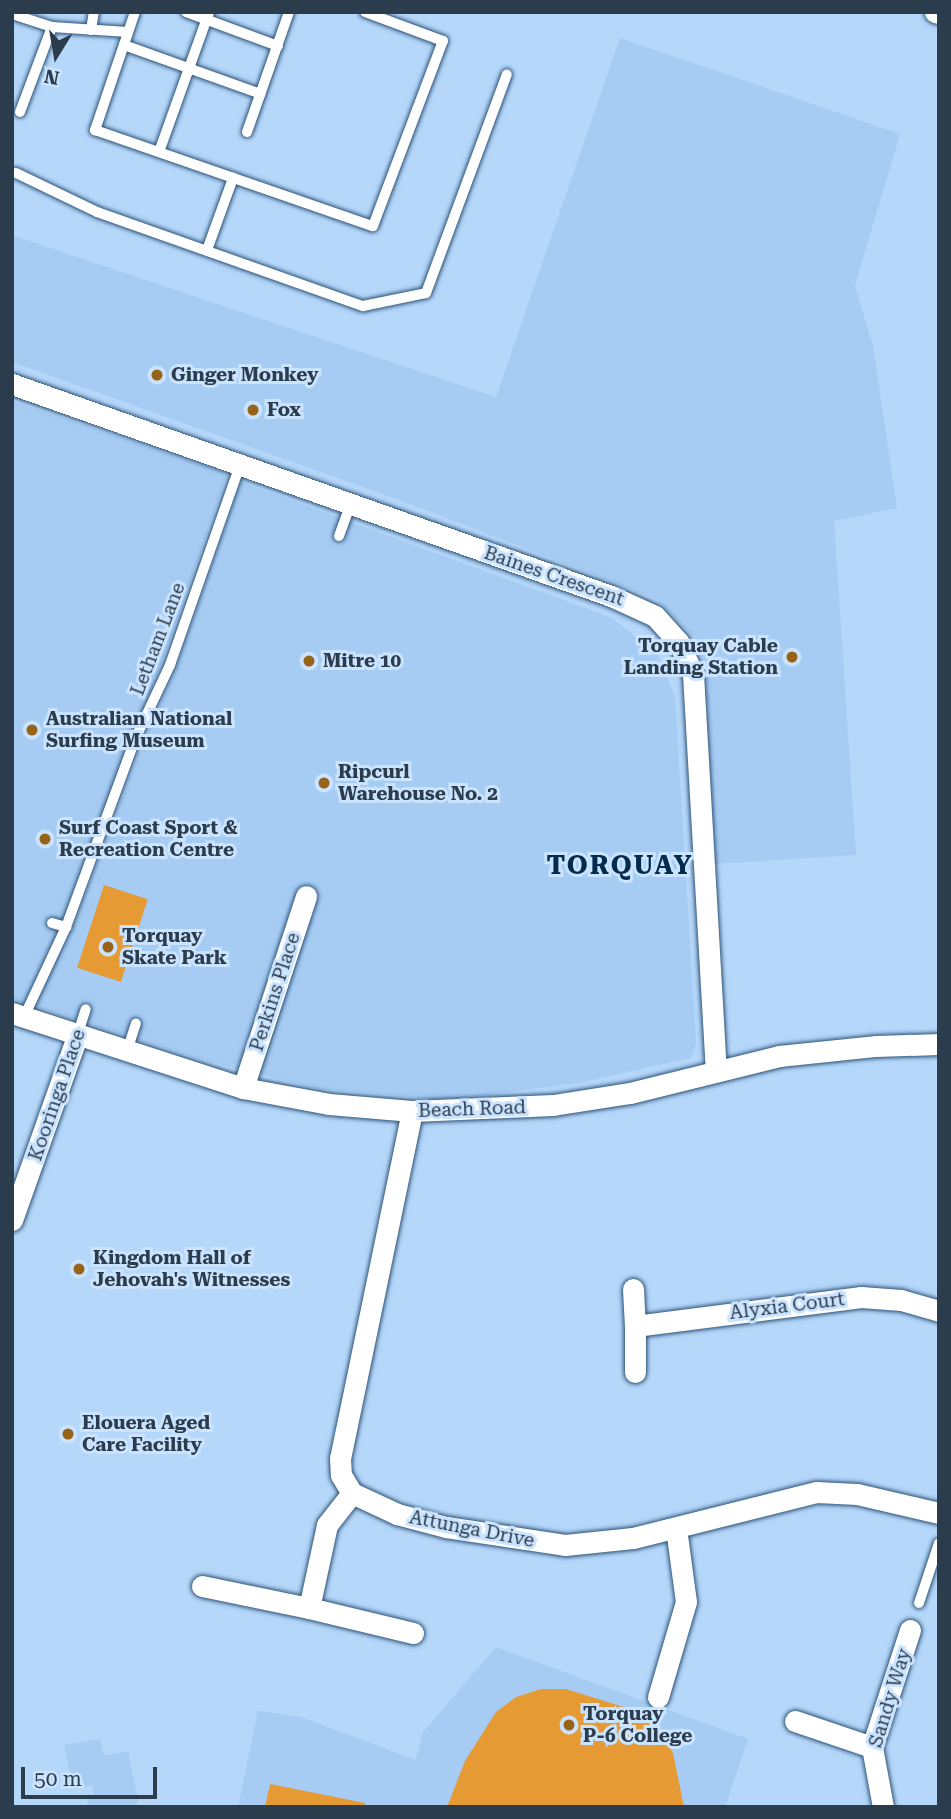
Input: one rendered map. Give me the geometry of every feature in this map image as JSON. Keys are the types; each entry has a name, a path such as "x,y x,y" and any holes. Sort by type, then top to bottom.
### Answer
{"street":[{"name":"Baines Crescent","path":"12,384 637,606 655,616 679,643 693,674 716,1069"},
{"name":"Perkins Place","path":"243,1088 306,896"},
{"name":"Beach Road","path":"18,1015 126,1054 243,1088 329,1104 412,1111 578,1101 716,1069 822,1051 939,1044"},
{"name":"Kooringa Place","path":"12,1220 77,1036"},
{"path":"309,1608 327,1525 352,1493 341,1475 340,1458 412,1111"},
{"path":"633,1289 635,1372"},
{"name":"Alyxia Court","path":"635,1326 861,1297 901,1300 939,1311"},
{"name":"Attunga Drive","path":"352,1493 397,1514 446,1527 541,1543 610,1542 816,1492 873,1496 939,1513"},
{"path":"658,1697 686,1602 676,1528"},
{"path":"202,1586 413,1633"},
{"name":"Sandy Way","path":"883,1807 872,1747 910,1630"},
{"path":"796,1721 872,1747"}],"lane":[{"path":"91,30 94,12"},
{"path":"135,12 95,130 373,226 443,41 365,12"},
{"path":"186,12 208,16 278,46"},
{"path":"247,132 289,12"},
{"path":"12,13 52,27 128,32"},
{"path":"159,152 208,16"},
{"path":"20,112 52,27"},
{"path":"124,45 261,93"},
{"path":"16,173 97,212 363,306 426,293 507,74"},
{"path":"207,250 233,178"},
{"name":"Letham Lane","path":"18,1015 66,927 136,737 170,665 240,465"},
{"path":"339,536 350,505"},
{"path":"52,923 66,927"},
{"name":"Kooringa Place","path":"77,1036 86,1009"},
{"path":"126,1054 136,1024"},
{"path":"919,1603 939,1543"}],"shaded area":[{"path":"620,38 900,134 855,286 873,346 897,508 834,521 856,855 714,864 706,669 695,638 657,599 402,501 12,362 12,235 496,397"},
{"path":"12,401 227,474 54,977 144,741 176,669 241,482 610,617 656,652 675,696 696,1044 691,1058 579,1083 446,1100 315,1088 196,1058 12,999"},
{"name":"Torquay Skate Park","path":"104,885 148,899 121,982 77,968"},
{"name":"Torquay P-6 College","path":"496,1647 748,1739 725,1807 238,1807 258,1711 301,1717 416,1760 423,1732"},
{"path":"541,1689 566,1689 633,1710 658,1727 673,1753 684,1807 447,1807 465,1761 496,1712 516,1697"},
{"path":"100,1739 104,1756 128,1751 138,1800 135,1807 88,1807 87,1800 95,1798 92,1785 73,1788 64,1745"},
{"path":"270,1784 365,1803 364,1807 265,1807"}],"place":[{"name":"Ginger Monkey","path":"157,375"},
{"name":"Fox","path":"253,410"},
{"name":"Torquay Cable Landing Station","path":"792,657"},
{"name":"Mitre 10","path":"309,661"},
{"name":"Australian National Surfing Museum","path":"32,730"},
{"name":"Ripcurl Warehouse No. 2","path":"324,783"},
{"name":"Surf Coast Sport & Recreation Centre","path":"45,839"},
{"name":"Torquay Skate Park","path":"108,947"},
{"name":"Kingdom Hall of Jehovah's Witnesses","path":"79,1269"},
{"name":"Elouera Aged Care Facility","path":"68,1434"},
{"name":"Torquay P-6 College","path":"569,1725"}],"district":[{"name":"TORQUAY","path":"620,866"}]}
